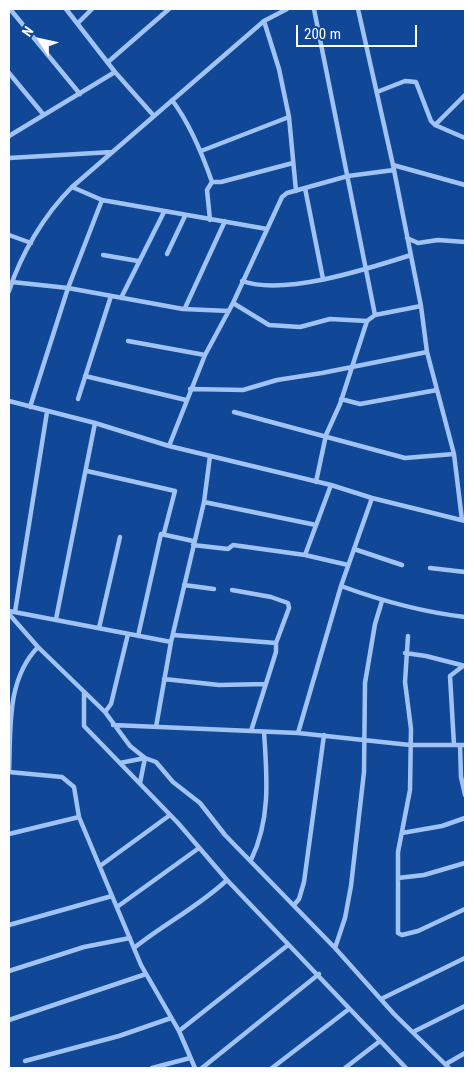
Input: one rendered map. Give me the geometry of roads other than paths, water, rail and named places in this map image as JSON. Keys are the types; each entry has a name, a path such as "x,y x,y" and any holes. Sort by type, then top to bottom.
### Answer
{"street":[{"path":"10,9 80,94"},
{"path":"66,9 115,72 154,116"},
{"path":"78,23 92,9"},
{"path":"108,62 169,9"},
{"path":"9,292 31,243 53,206 72,187 264,21 284,9"},
{"path":"314,9 375,315"},
{"path":"9,401 96,423 169,446 331,485 372,498 463,521 454,454 428,352 411,255 358,9"},
{"path":"264,21 279,69 289,117 296,191"},
{"path":"9,135 115,72"},
{"path":"9,73 43,114"},
{"path":"377,92 405,82 416,82 419,84 428,115 435,125 465,138"},
{"path":"435,125 465,95"},
{"path":"172,100 182,114 201,151 212,182"},
{"path":"201,151 289,117"},
{"path":"9,158 113,152"},
{"path":"212,182 221,182 293,162"},
{"path":"169,446 205,355 233,303 282,197 287,193 348,176 393,167 465,186"},
{"path":"210,220 207,190 212,182"},
{"path":"72,187 102,200 267,229"},
{"path":"305,188 323,279"},
{"path":"30,407 68,288 102,200"},
{"path":"121,298 164,212"},
{"path":"167,254 185,216"},
{"path":"185,308 225,222"},
{"path":"9,235 31,243"},
{"path":"407,238 418,243 438,240 465,242"},
{"path":"242,281 266,286 323,279 366,270 411,255"},
{"path":"102,256 138,261"},
{"path":"12,282 68,288 185,308 229,311"},
{"path":"78,399 111,296"},
{"path":"233,303 269,325 300,327 330,319 366,321 375,315 421,306"},
{"path":"316,482 326,435 341,399 366,321"},
{"path":"128,341 205,355"},
{"path":"190,389 243,390 277,380 428,352"},
{"path":"85,376 186,400"},
{"path":"341,399 360,404 437,390"},
{"path":"15,612 47,412"},
{"path":"234,412 326,435 370,450 405,458 454,454"},
{"path":"56,619 96,423"},
{"path":"156,727 171,642 204,502 210,456"},
{"path":"87,471 174,490 164,533 161,534 138,636"},
{"path":"305,555 331,485"},
{"path":"298,733 341,586 372,498"},
{"path":"204,502 316,525"},
{"path":"164,533 193,543 228,549 233,545 305,555 348,565"},
{"path":"99,628 120,537"},
{"path":"354,549 402,565"},
{"path":"430,568 465,572"},
{"path":"184,584 214,589"},
{"path":"341,586 382,601 425,612 465,617"},
{"path":"232,590 271,597 288,603 289,608 276,643 276,652 251,731"},
{"path":"335,948 345,918 351,886 364,772 365,683 375,624 382,601"},
{"path":"9,613 15,612 56,619 171,642"},
{"path":"9,613 38,647 105,712 130,746 145,758 156,762 173,782 200,803 225,835 335,948 381,1000 447,1066 465,1053"},
{"path":"105,712 111,704 128,634"},
{"path":"173,635 276,643"},
{"path":"408,636 405,654 405,682 411,728 410,790 398,852 396,907 400,935 418,930 465,909"},
{"path":"38,647 26,660 16,683 11,721 9,772 62,777 70,781 74,787 79,817 134,948 146,974 179,1031 195,1068"},
{"path":"405,654 426,656 464,666"},
{"path":"454,745 450,676 464,666"},
{"path":"164,679 219,685 266,684"},
{"path":"84,692 84,726 140,783 227,880 288,945 319,974 406,1068"},
{"path":"114,725 298,733 410,745 463,745 461,776 465,795"},
{"path":"251,860 260,843 266,810 267,781 264,732"},
{"path":"294,905 299,899 304,882 324,735"},
{"path":"120,763 145,758"},
{"path":"140,783 145,758"},
{"path":"100,866 170,815"},
{"path":"9,834 79,817"},
{"path":"402,832 442,826 465,818"},
{"path":"117,906 199,848"},
{"path":"398,878 424,874 465,863"},
{"path":"134,948 161,927 181,917 227,880"},
{"path":"9,925 112,896"},
{"path":"9,971 84,947 130,938"},
{"path":"179,1031 288,945"},
{"path":"381,1000 465,958"},
{"path":"9,1020 146,974"},
{"path":"202,1068 319,974"},
{"path":"413,1032 465,1006"},
{"path":"272,1068 349,1008"},
{"path":"25,1061 119,1036 171,1018"},
{"path":"345,1068 380,1042"},
{"path":"152,1068 190,1058"}]}
